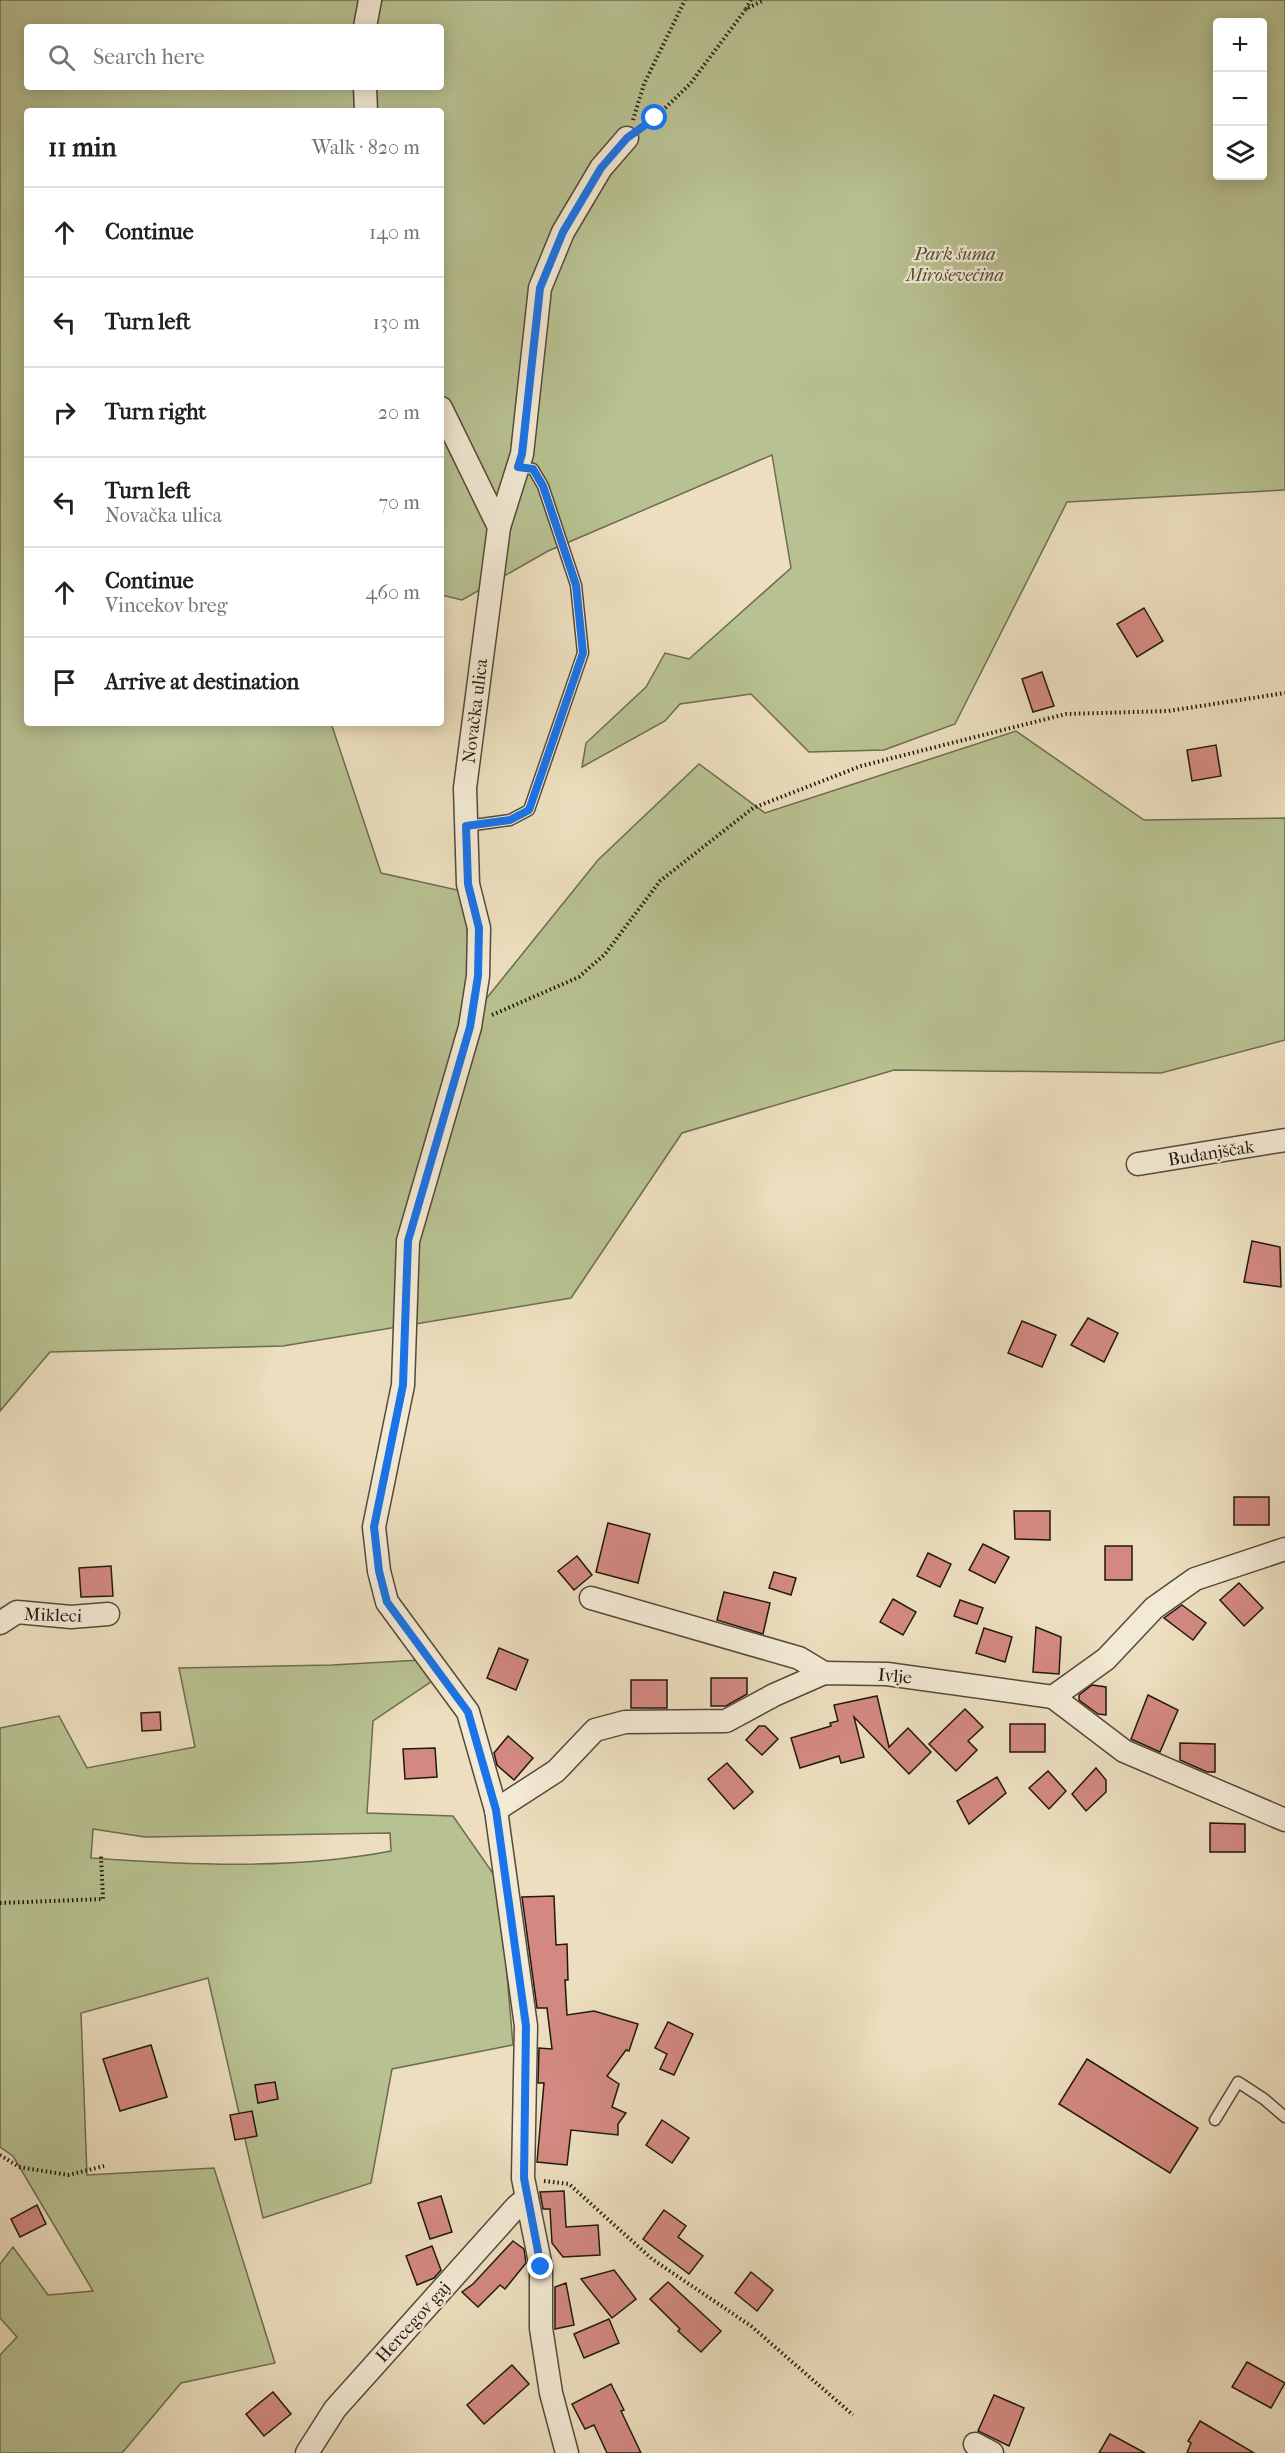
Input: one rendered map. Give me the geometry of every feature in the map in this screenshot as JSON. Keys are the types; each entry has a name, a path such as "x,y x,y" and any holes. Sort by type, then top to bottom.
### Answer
{"street":[{"path":"366,24 370,0"},
{"path":"365,90 366,108"},
{"name":"Novačka ulica","path":"567,2453 551,2393 541,2328 541,2267 525,2188 526,2026 496,1810 468,1712 387,1602 379,1571 374,1527 403,1385 408,1241 470,1027 478,976 479,928 468,884 465,788 499,527 522,454 540,288 563,232 601,168 627,138"},
{"path":"444,414 499,527"},
{"name":"Budanjščak","path":"1138,1164 1285,1140"},
{"path":"1285,1549 1195,1579 1154,1608 1106,1659 1053,1697 1124,1751 1285,1820"},
{"path":"591,1598 799,1658 824,1673"},
{"name":"Mikleci","path":"0,1623 17,1612 71,1617 108,1614"},
{"name":"Ivlje","path":"496,1810 556,1771 595,1730 625,1722 726,1721 774,1695 824,1673 887,1674 1053,1697"},
{"name":"Hercegov gaj","path":"307,2453 335,2409 516,2207 525,2188"}],"lane":[{"path":"466,826 510,820 529,810 583,653 576,585 543,486 533,469 518,467"},
{"path":"1215,2120 1238,2082 1264,2099 1285,2117"}],"path":[{"path":"627,138 644,84 685,0"},
{"path":"627,138 655,118 690,84 751,0"},
{"path":"746,9 764,0"},
{"path":"470,1027 504,1009 579,977 605,954 660,881 753,808 861,766 1066,714 1168,711 1285,693"},
{"path":"0,1903 103,1899 101,1856"},
{"path":"0,2156 19,2167 68,2175 104,2166"},
{"path":"525,2188 569,2184 652,2259 751,2326 853,2415"}],"green space":[{"name":"Park šuma Miroševečina","path":"0,0 1285,0 1285,490 1067,502 955,724 884,750 809,752 751,694 680,704 665,721 582,767 586,743 646,687 665,653 689,659 791,568 772,455 548,551 462,600 444,596 444,108 24,108 24,726 332,726 381,873 462,891 478,1009 598,860 699,764 765,813 1016,731 1144,820 1285,818 1285,1040 1161,1073 894,1070 682,1133 571,1298 283,1346 50,1352 0,1411"},
{"path":"420,1660 435,1679 373,1721 367,1813 453,1816 499,1882 513,2045 392,2069 371,2183 263,2218 208,1978 81,2013 87,2175 214,2168 275,2363 181,2383 122,2453 0,2453 0,2355 17,2337 0,2318 0,2264 13,2247 48,2295 93,2291 13,2156 0,2147 0,1728 59,1716 87,1768 195,1747 179,1668 332,1665","holes":["93,1829 145,1837 390,1833 391,1851 317,1861 241,1864 165,1863 91,1858"]}],"building":[{"path":"1144,608 1163,641 1137,657 1117,624"},
{"path":"1042,672 1054,706 1033,712 1022,679"},
{"path":"1216,745 1221,776 1192,781 1187,750"},
{"path":"1252,1241 1280,1247 1281,1287 1244,1282"},
{"path":"1088,1318 1118,1333 1104,1362 1071,1345"},
{"path":"1022,1321 1056,1335 1042,1367 1008,1353"},
{"path":"1234,1497 1269,1497 1269,1525 1234,1525"},
{"path":"1014,1511 1050,1511 1050,1540 1015,1539"},
{"path":"608,1523 650,1534 638,1583 596,1572"},
{"path":"983,1544 1009,1557 995,1583 969,1570"},
{"path":"1105,1546 1132,1546 1132,1580 1105,1580"},
{"path":"928,1553 951,1564 940,1587 917,1576"},
{"path":"577,1556 592,1575 574,1590 558,1571"},
{"path":"111,1566 113,1596 81,1597 79,1568"},
{"path":"774,1572 796,1578 791,1595 769,1588"},
{"path":"1239,1583 1263,1608 1244,1626 1220,1600"},
{"path":"724,1592 770,1603 763,1634 717,1620"},
{"path":"893,1599 916,1612 903,1635 880,1622"},
{"path":"960,1600 983,1608 977,1624 954,1616"},
{"path":"1182,1605 1206,1623 1193,1640 1164,1618"},
{"path":"1036,1627 1061,1637 1059,1674 1033,1672"},
{"path":"984,1628 1012,1637 1005,1662 976,1653"},
{"path":"499,1648 528,1660 516,1690 487,1678"},
{"path":"711,1678 747,1678 747,1694 726,1706 711,1706"},
{"path":"631,1680 667,1680 667,1708 631,1708"},
{"path":"1092,1685 1106,1687 1106,1715 1098,1714 1079,1700 1079,1695"},
{"path":"1148,1695 1178,1710 1160,1752 1131,1739"},
{"path":"877,1696 889,1747 908,1728 931,1752 909,1774 854,1717 864,1757 841,1763 839,1756 800,1768 791,1738 831,1726 830,1723 838,1721 834,1705"},
{"path":"965,1709 983,1727 968,1741 977,1750 956,1771 929,1744"},
{"path":"160,1712 161,1730 142,1731 141,1713"},
{"path":"1010,1724 1045,1724 1045,1752 1010,1752"},
{"path":"759,1726 765,1726 778,1739 762,1755 746,1740"},
{"path":"508,1736 533,1758 514,1780 497,1765 494,1753"},
{"path":"1180,1743 1215,1744 1215,1772 1207,1772 1180,1760"},
{"path":"435,1748 437,1777 405,1779 403,1749"},
{"path":"727,1763 753,1792 734,1809 708,1779"},
{"path":"1096,1768 1106,1780 1106,1792 1086,1811 1072,1794"},
{"path":"1048,1771 1066,1791 1049,1809 1029,1788"},
{"path":"997,1777 1006,1793 969,1824 957,1801"},
{"path":"1210,1823 1245,1824 1245,1852 1210,1852"},
{"path":"554,1896 556,1945 567,1944 568,1980 565,1980 567,2015 594,2011 638,2024 629,2051 626,2050 607,2076 619,2084 612,2107 626,2113 618,2124 618,2135 571,2130 567,2165 537,2162 544,2083 538,2083 539,2048 552,2049 547,2008 537,2008 522,1897"},
{"path":"668,2022 693,2034 674,2075 660,2069 667,2054 655,2048"},
{"path":"151,2045 167,2097 120,2111 103,2059"},
{"path":"1087,2059 1198,2128 1170,2173 1059,2104"},
{"path":"275,2082 278,2099 258,2103 255,2085"},
{"path":"252,2111 257,2136 235,2140 230,2115"},
{"path":"662,2120 689,2138 672,2163 646,2145"},
{"path":"564,2191 566,2227 598,2225 600,2255 563,2257 552,2243 550,2209 543,2209 540,2192"},
{"path":"441,2196 452,2232 430,2239 418,2203"},
{"path":"37,2205 46,2224 20,2237 11,2219"},
{"path":"664,2210 686,2226 678,2237 703,2256 689,2274 643,2239"},
{"path":"513,2241 524,2249 526,2263 505,2289 500,2285 478,2307 462,2292 473,2284"},
{"path":"432,2246 441,2270 434,2278 417,2285 406,2256"},
{"path":"614,2270 636,2299 612,2318 581,2279"},
{"path":"751,2272 773,2290 757,2311 735,2293"},
{"path":"668,2282 721,2331 701,2352 678,2331 680,2329 650,2299"},
{"path":"566,2283 574,2325 555,2329 555,2287"},
{"path":"609,2319 619,2343 584,2358 574,2334"},
{"path":"1247,2362 1285,2383 1271,2408 1232,2387"},
{"path":"512,2365 529,2384 484,2424 467,2405"},
{"path":"611,2384 641,2453 607,2453 594,2425 585,2429 572,2404"},
{"path":"273,2392 291,2414 264,2436 246,2414"},
{"path":"994,2395 1024,2408 1009,2446 978,2431"},
{"path":"1200,2421 1254,2453 1187,2453 1191,2443 1188,2441"},
{"path":"1110,2434 1145,2453 1099,2453"}],"route":[{"path":"541,2267 524,2178 526,2026 496,1810 468,1712 387,1602 379,1571 374,1527 403,1385 408,1241 470,1027 478,976 479,928 468,884 466,826 510,820 529,810 583,653 576,585 543,486 533,469 518,467 522,454 540,288 563,232 601,168 627,138 655,118"}]}
